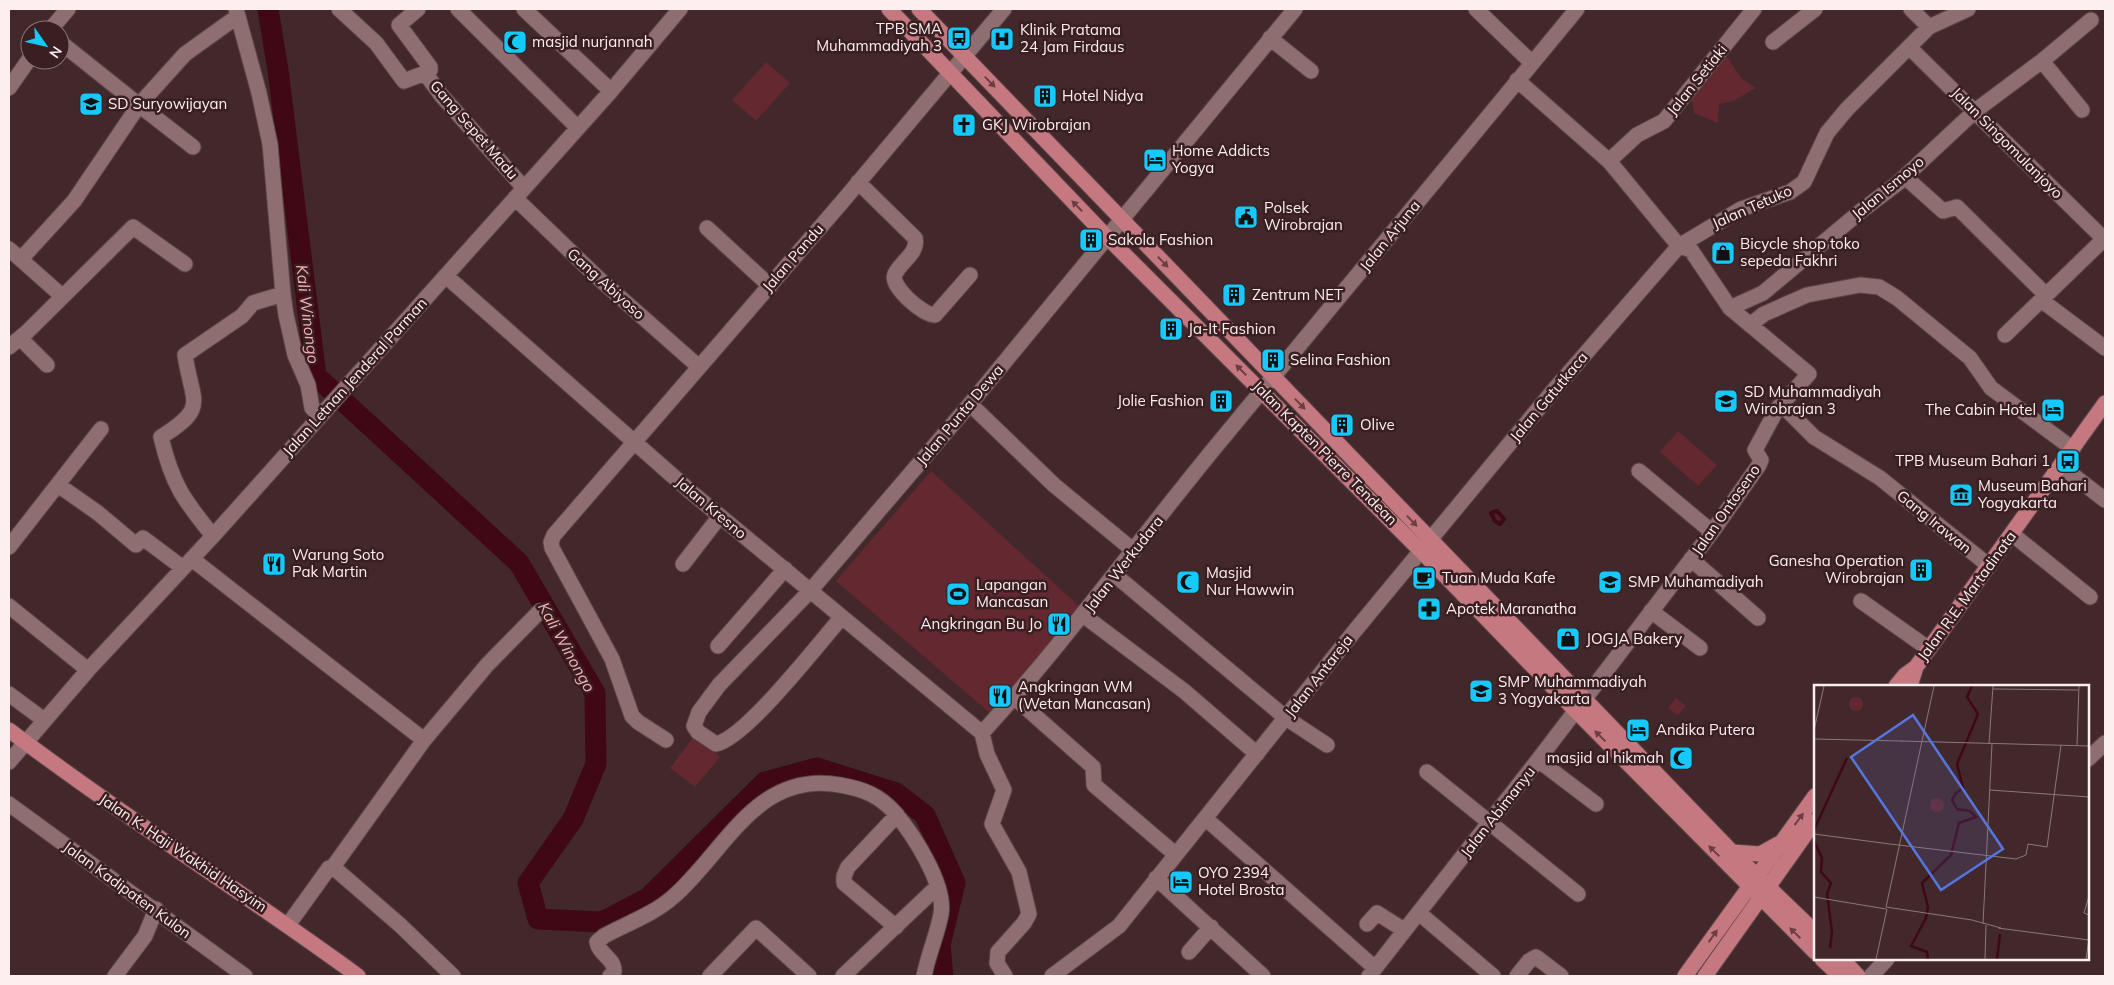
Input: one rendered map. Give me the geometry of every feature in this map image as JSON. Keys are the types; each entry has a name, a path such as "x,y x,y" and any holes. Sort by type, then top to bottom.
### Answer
{"main road":[{"name":"Jalan Kapten Pierre Tendean","path":"889,9 1106,236 1264,392 1585,697 1732,852 1753,881"},
{"name":"Jalan Kapten Pierre Tendean","path":"919,9 1275,378 1575,710 1730,867 1753,881 1765,892"},
{"name":"Jalan R.E. Martadinata","path":"1910,685 1916,667 1928,649 2061,466 2105,402"},
{"name":"Jalan R.E. Martadinata","path":"1897,685 1904,675 1916,667"},
{"name":"Jalan K. Haji Wakhid Hasyim","path":"9,730 129,819 288,925 358,976"},
{"path":"1685,976 1814,797"},
{"path":"1705,976 1814,822"},
{"path":"1732,852 1760,854 1782,842"},
{"path":"1789,906 1784,877 1790,855"},
{"path":"1730,867 1737,888 1735,905"},
{"path":"1765,892 1789,906 1814,931"},
{"path":"1765,892 1775,913 1814,951"},
{"path":"1748,915 1762,910 1775,913"},
{"path":"1823,960 1840,976"},
{"path":"1843,960 1858,976"}],"street":[{"path":"59,20 68,9"},
{"path":"339,9 376,43 404,81 425,72"},
{"name":"Gang Sepet Madu","path":"418,9 399,25 430,67 430,70 425,72 441,95 520,193"},
{"path":"458,9 578,128"},
{"path":"524,9 611,91"},
{"name":"Jalan Letnan Jenderal Parman","path":"9,762 88,670 213,536 611,91 680,9"},
{"name":"Jalan Pandu","path":"666,740 632,716 612,659 552,548 551,542 554,535 770,286 1004,9"},
{"name":"Jalan Punta Dewa","path":"842,617 767,703 728,740 716,744 698,732 694,726 695,719 719,686 811,590 970,404 1106,236 1295,9"},
{"path":"1476,9 1532,63"},
{"name":"Jalan Arjuna","path":"1264,392 1517,80 1577,9"},
{"name":"Jalan Setiaki","path":"1609,161 1638,135 1664,120 1754,9"},
{"path":"1773,42 1815,9"},
{"path":"1911,9 1929,27"},
{"path":"1909,47 1929,27 1968,9"},
{"path":"21,259 74,201 139,105 185,54 237,13 259,93 270,144 286,316 295,355 308,385 312,408 321,414"},
{"name":"Jalan Ismoyo","path":"1730,308 1763,293 1905,177 1975,111 2042,61 2091,20"},
{"path":"1270,38 1311,71"},
{"name":"Jalan Tetuko","path":"1679,246 1703,229 1741,209 1790,192 1804,182 1827,133 1847,109 1909,47"},
{"name":"Jalan Singomulanjoyo","path":"1909,47 2105,240"},
{"path":"70,50 193,147"},
{"path":"2042,61 2082,110"},
{"path":"9,88 22,70"},
{"path":"1517,80 1609,161 1679,246"},
{"path":"1905,177 1943,211 1957,207 2044,297 2105,348"},
{"path":"858,182 915,238 915,247 895,273 894,279 897,288 927,313 935,315 970,275"},
{"name":"Gang Abiyoso","path":"520,193 596,276 699,367"},
{"path":"47,365 15,343 133,227 185,264"},
{"path":"707,228 770,286"},
{"path":"2005,335 2105,240"},
{"name":"Jalan Ontoseno","path":"1585,697 1712,532 1759,465 1762,460 1755,450 1770,420 1809,374 1730,308 1691,250 1679,246"},
{"name":"Jalan Gatutkaca","path":"1426,546 1553,391 1679,246"},
{"path":"9,249 62,296"},
{"name":"Jalan Kresno","path":"446,276 720,516 982,733"},
{"path":"1750,326 1764,314 1807,295 1860,285 1879,287 1897,298 1970,358 1990,388 2073,449"},
{"path":"213,536 185,502 171,476 160,437 190,416 195,404 185,355 242,316 252,304 283,294"},
{"name":"Jalan Werkudara","path":"982,733 1014,698 1083,615 1218,445 1264,392"},
{"path":"970,404 1054,485 1134,551"},
{"name":"Gang Irawan","path":"1782,405 1814,437 1880,478 1988,565"},
{"path":"9,547 102,429"},
{"path":"2061,466 2105,500"},
{"path":"1639,471 1712,532"},
{"path":"58,485 98,513 136,545 143,538 188,563 424,740"},
{"path":"683,564 720,516"},
{"path":"2012,534 2090,597"},
{"name":"Jalan Antareja","path":"1052,976 1119,926 1175,854 1426,546"},
{"path":"1691,559 1758,618"},
{"path":"718,646 785,569"},
{"path":"1115,575 1286,718 1327,745"},
{"path":"1861,601 1928,649"},
{"path":"9,606 88,670"},
{"path":"288,925 329,868 333,867 424,740 487,665 540,610"},
{"path":"1651,611 1700,648"},
{"path":"1083,615 1184,691 1256,754"},
{"path":"9,694 44,720"},
{"name":"Jalan Abimanyu","path":"1372,972 1585,697"},
{"path":"1014,698 1093,767 1094,785 1175,854"},
{"path":"982,733 987,754 1001,780 1004,790 992,819 992,828 1019,872 1030,911 1024,923 998,952 997,963 1005,976"},
{"path":"2089,759 2105,743"},
{"path":"1538,760 1596,804"},
{"path":"1427,772 1578,894"},
{"path":"610,976 615,969 612,962 598,948 597,942 604,936 675,896 728,834 756,808 773,796 811,782 832,783 871,792 886,802 928,861 937,887 941,914 924,976"},
{"name":"Jalan Kadipaten Kulon","path":"9,804 156,909 245,976"},
{"path":"896,927 844,883 844,876 848,867 897,815"},
{"path":"1205,818 1372,972"},
{"path":"333,867 400,925 453,976"},
{"path":"1156,878 1263,976"},
{"path":"842,976 937,887"},
{"path":"115,976 145,936 156,909"},
{"path":"1367,924 1377,913 1404,930"},
{"path":"1419,913 1493,976"},
{"path":"145,936 170,920"},
{"path":"1189,952 1211,927"},
{"path":"710,976 756,928 809,976"},
{"path":"1517,976 1529,961 1536,957 1561,976"},
{"path":"1871,976 1886,960"}],"shaded area":[{"path":"1727,57 1742,79 1756,88 1733,101 1719,104 1718,123 1694,113 1692,99 1701,89 1701,76"},
{"path":"766,62 790,83 756,121 732,100"},
{"path":"1678,431 1717,465 1698,486 1660,452"},
{"name":"Lapangan Mancasan","path":"931,471 1080,607 991,714 836,581"},
{"path":"1676,698 1686,706 1678,715 1668,708"},
{"path":"694,736 720,757 695,787 670,768"}],"waterway":[{"name":"Kali Winongo","path":"268,9 278,70 316,376 519,563 595,693 596,764 573,819 528,883 538,919 602,922 648,898 765,782 817,768 896,793 925,815 955,883 940,945 943,976"},
{"path":"1497,511 1504,519 1500,524 1495,521 1491,513 1497,511"}],"place":[{"name":"TPB SMA Muhammadiyah 3","path":"959,38"},
{"name":"Klinik Pratama 24 Jam Firdaus","path":"1002,39"},
{"name":"masjid nurjannah","path":"515,42"},
{"name":"Hotel Nidya","path":"1045,96"},
{"name":"SD Suryowijayan","path":"91,104"},
{"name":"GKJ Wirobrajan","path":"964,125"},
{"name":"Home Addicts Yogya","path":"1155,160"},
{"name":"Polsek Wirobrajan","path":"1246,217"},
{"name":"Sakola Fashion","path":"1091,240"},
{"name":"Bicycle shop toko sepeda Fakhri","path":"1723,253"},
{"name":"Zentrum NET","path":"1234,295"},
{"name":"Ja-It Fashion","path":"1171,329"},
{"name":"Selina Fashion","path":"1273,360"},
{"name":"Jolie Fashion","path":"1221,401"},
{"name":"SD Muhammadiyah Wirobrajan 3","path":"1726,401"},
{"name":"The Cabin Hotel","path":"2053,410"},
{"name":"Olive","path":"1342,425"},
{"name":"TPB Museum Bahari 1","path":"2068,461"},
{"name":"Museum Bahari Yogyakarta","path":"1961,495"},
{"name":"Warung Soto Pak Martin","path":"274,564"},
{"name":"Ganesha Operation Wirobrajan","path":"1921,570"},
{"name":"Tuan Muda Kafe","path":"1424,578"},
{"name":"Masjid Nur Hawwin","path":"1188,582"},
{"name":"SMP Muhamadiyah","path":"1610,582"},
{"name":"Lapangan Mancasan","path":"958,594"},
{"name":"Apotek Maranatha","path":"1429,609"},
{"name":"Angkringan Bu Jo","path":"1059,624"},
{"name":"JOGJA Bakery","path":"1568,639"},
{"name":"SMP Muhammadiyah 3 Yogyakarta","path":"1481,691"},
{"name":"Angkringan WM (Wetan Mancasan)","path":"1000,696"},
{"name":"Andika Putera","path":"1638,730"},
{"name":"masjid al hikmah","path":"1681,758"},
{"name":"OYO 2394 Hotel Brosta","path":"1181,882"}]}
